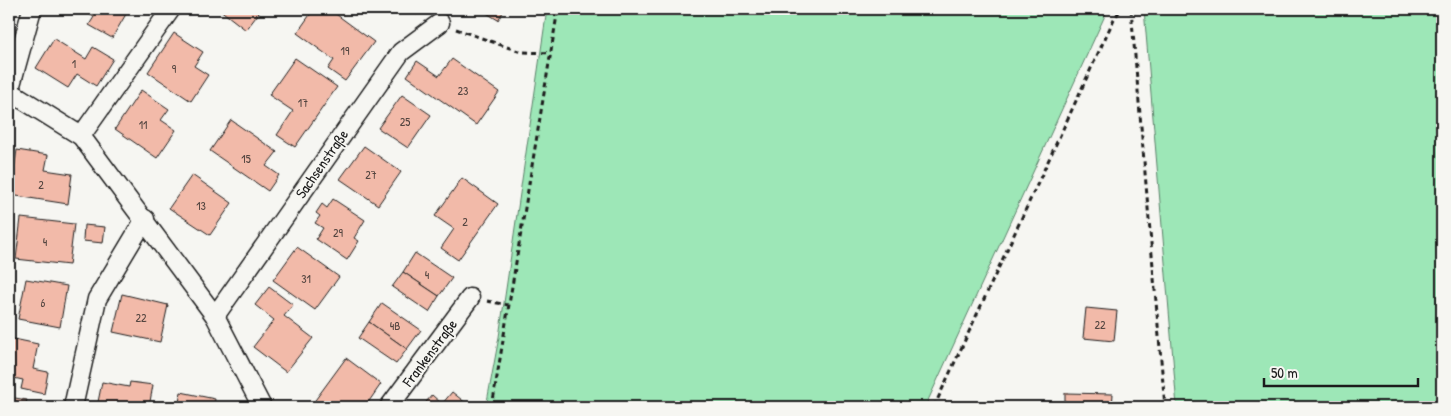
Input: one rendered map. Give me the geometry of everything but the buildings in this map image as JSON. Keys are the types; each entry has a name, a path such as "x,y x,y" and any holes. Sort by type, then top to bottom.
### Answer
{"street":[{"path":"32,9 9,91 81,136 145,219 215,316 262,407"},
{"path":"81,136 170,9"},
{"name":"Sachsenstraße","path":"215,316 401,52 440,24"},
{"path":"73,407 97,300 145,219"},
{"name":"Frankenstraße","path":"389,407 470,298"}],"path":[{"path":"492,407 558,9"},
{"path":"934,407 1114,19 1121,9"},
{"path":"1131,9 1165,407"},
{"path":"440,24 521,52 551,52"}],"green space":[{"path":"547,9 1108,9 925,407 486,407 499,337"},
{"path":"1144,9 1442,9 1442,407 1177,407"}]}
